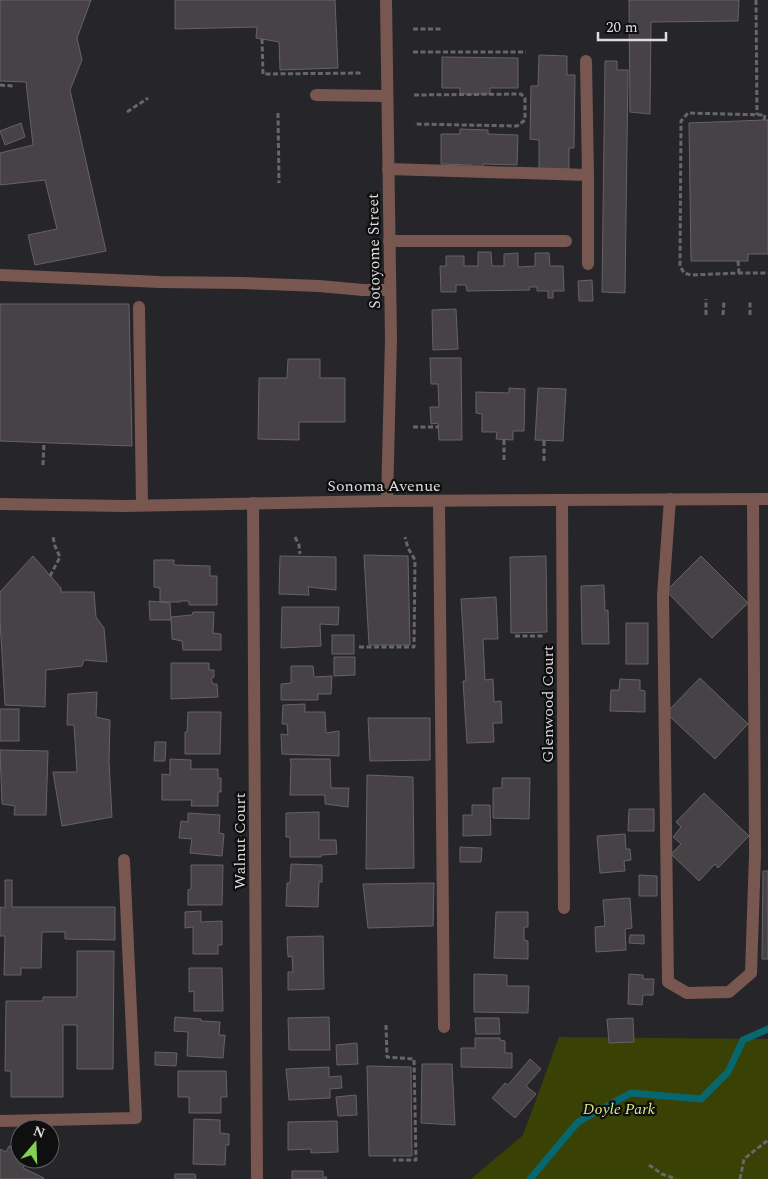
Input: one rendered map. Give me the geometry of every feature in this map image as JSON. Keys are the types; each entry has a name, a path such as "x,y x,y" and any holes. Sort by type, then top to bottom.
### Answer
{"street":[{"name":"Sotoyome Street","path":"386,0 391,339 387,501"},
{"path":"586,61 588,264"},
{"path":"316,95 387,96"},
{"path":"388,169 588,175"},
{"path":"389,241 566,241"},
{"path":"0,275 160,282 290,284 363,290 390,290"},
{"path":"139,307 142,504"},
{"path":"670,499 663,596 668,982 686,993 729,992 751,974 755,855 753,499"},
{"name":"Sonoma Avenue","path":"0,504 123,506 142,504 387,501 768,499"},
{"name":"Glenwood Court","path":"562,500 564,908"},
{"path":"439,501 444,1026"},
{"name":"Walnut Court","path":"253,503 257,1179"},
{"path":"0,1121 136,1118 124,860"}],"path":[{"path":"756,0 757,115"},
{"path":"413,29 441,29"},
{"path":"262,39 263,74 362,73"},
{"path":"413,52 526,52"},
{"path":"0,84 12,86"},
{"path":"414,95 521,94 525,98 525,120 517,126 414,124"},
{"path":"127,112 148,98"},
{"path":"278,113 279,183"},
{"path":"764,120 765,115 688,113 681,121 680,266 684,272 691,275 768,273"},
{"path":"738,260 739,273"},
{"path":"706,299 706,315"},
{"path":"724,301 724,315"},
{"path":"750,301 750,315"},
{"path":"413,427 438,427"},
{"path":"504,440 504,462"},
{"path":"544,440 544,461"},
{"path":"43,465 44,443"},
{"path":"50,576 60,557 53,537"},
{"path":"295,537 299,544 300,554"},
{"path":"359,647 414,647 415,560 408,548 405,537"},
{"path":"386,1025 387,1057 414,1059 416,1160 392,1160"},
{"path":"740,1179 744,1159 768,1140"},
{"path":"649,1165 662,1174 676,1179"}],"green space":[{"name":"Doyle Park","path":"559,1037 768,1039 768,1179 471,1179 523,1135"}],"building":[{"path":"0,0 91,0 77,38 82,60 70,90 106,251 35,265 28,235 57,229 45,180 0,185 0,153 33,145 26,82 0,81"},
{"path":"175,0 335,0 338,68 280,70 279,42 256,38 257,27 175,29"},
{"path":"629,0 739,0 738,21 651,22 650,114 630,112"},
{"path":"539,55 567,56 567,75 575,75 574,148 569,148 569,169 539,169 539,140 530,139 531,86 538,86"},
{"path":"442,57 518,58 518,88 490,88 490,94 460,94 460,88 442,88"},
{"path":"605,61 617,61 617,70 628,70 625,293 602,292"},
{"path":"768,120 768,254 748,254 748,261 691,261 689,123"},
{"path":"21,123 25,137 5,145 0,131"},
{"path":"460,129 488,130 488,134 518,135 517,165 483,164 483,168 472,168 472,165 441,164 441,134 460,134"},
{"path":"478,252 491,252 492,266 504,266 504,254 518,253 518,267 535,266 535,253 549,253 550,266 563,266 564,291 553,291 553,298 548,298 548,291 537,291 537,287 529,287 530,290 467,291 466,285 456,285 456,292 441,292 440,266 446,266 446,256 464,256 464,266 478,266"},
{"path":"592,280 593,301 579,301 578,281"},
{"path":"0,304 129,304 132,446 0,441"},
{"path":"456,309 458,349 433,350 432,310"},
{"path":"430,358 461,358 462,440 439,440 438,423 431,424 430,407 439,407 438,384 431,384"},
{"path":"288,359 320,359 320,378 345,378 345,422 299,422 299,440 258,439 259,378 287,378"},
{"path":"509,388 525,389 524,431 513,431 513,440 496,439 497,432 482,432 482,414 476,413 476,392 509,393"},
{"path":"538,388 566,389 563,441 535,440"},
{"path":"364,555 408,556 410,645 369,645"},
{"path":"33,556 61,588 61,592 94,592 96,617 104,628 107,662 84,660 82,666 46,670 45,707 5,705 0,592"},
{"path":"280,556 336,557 336,590 308,587 309,595 279,594"},
{"path":"546,556 547,632 511,633 510,557"},
{"path":"701,556 748,603 712,638 666,591"},
{"path":"154,560 174,560 174,565 210,566 210,576 217,576 217,605 189,605 189,601 160,602 160,588 154,587"},
{"path":"604,585 605,611 608,610 609,644 582,644 581,586"},
{"path":"496,597 498,639 483,639 485,680 493,679 494,702 501,701 502,723 493,723 494,742 467,743 463,681 466,681 461,599"},
{"path":"149,601 170,603 171,620 150,620"},
{"path":"282,607 339,607 338,625 320,624 321,646 281,648"},
{"path":"193,612 214,612 213,633 221,634 221,650 183,650 182,641 172,639 171,617 192,615"},
{"path":"626,623 648,623 648,664 626,664"},
{"path":"332,635 354,635 354,654 332,654"},
{"path":"334,657 355,657 355,675 334,676"},
{"path":"171,663 209,663 209,670 214,670 214,677 211,679 213,684 217,684 218,697 171,699"},
{"path":"291,666 313,666 314,677 332,676 331,694 318,694 318,700 281,700 281,684 291,683"},
{"path":"700,678 748,724 715,759 666,713"},
{"path":"620,679 640,680 640,690 645,691 645,712 610,711 611,690 619,690"},
{"path":"97,692 96,717 110,720 109,761 112,817 62,826 53,772 77,772 74,725 67,725 68,694"},
{"path":"305,704 305,712 325,712 326,733 339,731 339,756 282,754 281,734 288,735 287,724 282,724 283,705"},
{"path":"0,709 19,709 19,741 0,741"},
{"path":"188,712 221,712 220,754 185,754 185,732 187,732"},
{"path":"368,718 430,718 430,760 370,761"},
{"path":"155,742 166,742 165,761 154,761"},
{"path":"0,750 48,751 46,815 14,815 15,806 2,804"},
{"path":"170,759 191,760 191,769 218,769 218,778 221,778 221,792 218,792 218,806 191,806 192,800 162,800 162,774 170,775"},
{"path":"290,759 330,759 331,788 349,788 348,807 325,804 325,795 290,795"},
{"path":"367,775 413,777 414,868 366,869"},
{"path":"502,778 530,778 529,819 493,818 493,788 502,788"},
{"path":"704,793 749,836 718,868 715,864 699,881 671,854 681,844 673,837 681,827 676,822"},
{"path":"472,805 490,805 491,835 463,836 463,815 472,815"},
{"path":"629,809 654,809 654,831 628,831"},
{"path":"319,812 319,840 336,840 337,854 321,855 321,857 290,857 290,837 286,837 286,813"},
{"path":"188,813 220,815 219,833 224,834 222,856 190,853 192,839 179,838 181,821 188,822"},
{"path":"625,834 626,849 630,849 631,860 624,861 625,871 600,873 597,836"},
{"path":"460,847 482,848 481,862 460,862"},
{"path":"291,864 322,865 322,882 319,882 318,907 286,906 287,883 290,883"},
{"path":"191,865 223,865 222,905 188,905 188,890 191,889"},
{"path":"763,871 768,871 768,959 762,959"},
{"path":"639,875 657,876 657,896 639,896"},
{"path":"5,880 12,880 12,907 115,907 115,940 65,939 65,932 42,932 41,968 21,968 21,975 4,975 5,936 0,936 0,907 5,908"},
{"path":"434,883 433,926 368,928 363,884"},
{"path":"630,898 632,928 625,929 626,950 596,952 595,927 605,926 603,900"},
{"path":"201,911 201,922 222,921 222,945 218,945 218,954 193,954 193,927 185,928 185,912"},
{"path":"496,912 528,912 528,927 524,927 524,940 528,941 528,959 494,958"},
{"path":"630,935 644,935 644,944 629,943"},
{"path":"323,936 324,989 288,990 288,972 293,972 292,956 288,957 287,937"},
{"path":"77,951 114,951 113,1069 77,1069 77,1025 63,1025 63,1097 11,1097 11,1071 5,1071 6,1001 43,1001 43,997 77,997"},
{"path":"189,968 222,968 223,1011 194,1011 194,991 189,992"},
{"path":"474,974 507,975 507,986 529,986 528,1013 474,1012"},
{"path":"629,974 643,975 643,979 654,979 653,995 643,995 642,1005 628,1004"},
{"path":"175,1017 220,1022 219,1035 225,1035 223,1058 187,1056 188,1032 174,1031"},
{"path":"329,1017 330,1050 289,1050 288,1018"},
{"path":"475,1018 499,1018 500,1034 476,1034"},
{"path":"633,1018 634,1042 609,1043 607,1019"},
{"path":"475,1038 500,1038 500,1040 505,1041 505,1053 512,1053 512,1068 461,1067 461,1048 475,1048"},
{"path":"357,1043 358,1064 337,1065 336,1045"},
{"path":"155,1052 177,1053 176,1066 155,1065"},
{"path":"530,1059 541,1069 526,1086 536,1094 515,1118 492,1098 505,1083 508,1085"},
{"path":"422,1064 452,1064 455,1125 421,1123"},
{"path":"367,1066 411,1067 412,1156 369,1156"},
{"path":"329,1067 329,1077 341,1076 342,1088 330,1089 330,1098 289,1100 286,1069"},
{"path":"178,1071 226,1071 227,1097 221,1097 221,1113 189,1113 189,1097 178,1097"},
{"path":"356,1095 357,1115 338,1116 336,1097"},
{"path":"194,1119 220,1120 220,1133 229,1134 229,1145 226,1145 225,1165 193,1164"},
{"path":"337,1121 338,1152 311,1153 311,1149 288,1150 288,1122"},
{"path":"10,1146 10,1169 25,1169 44,1178 0,1179 0,1149 6,1152"},
{"path":"292,1171 323,1171 323,1177 327,1177 326,1179 292,1179"},
{"path":"175,1174 195,1174 196,1179 175,1179"}],"waterway":[{"path":"530,1179 578,1122 631,1093 701,1099 728,1072 743,1040 768,1029"}]}
